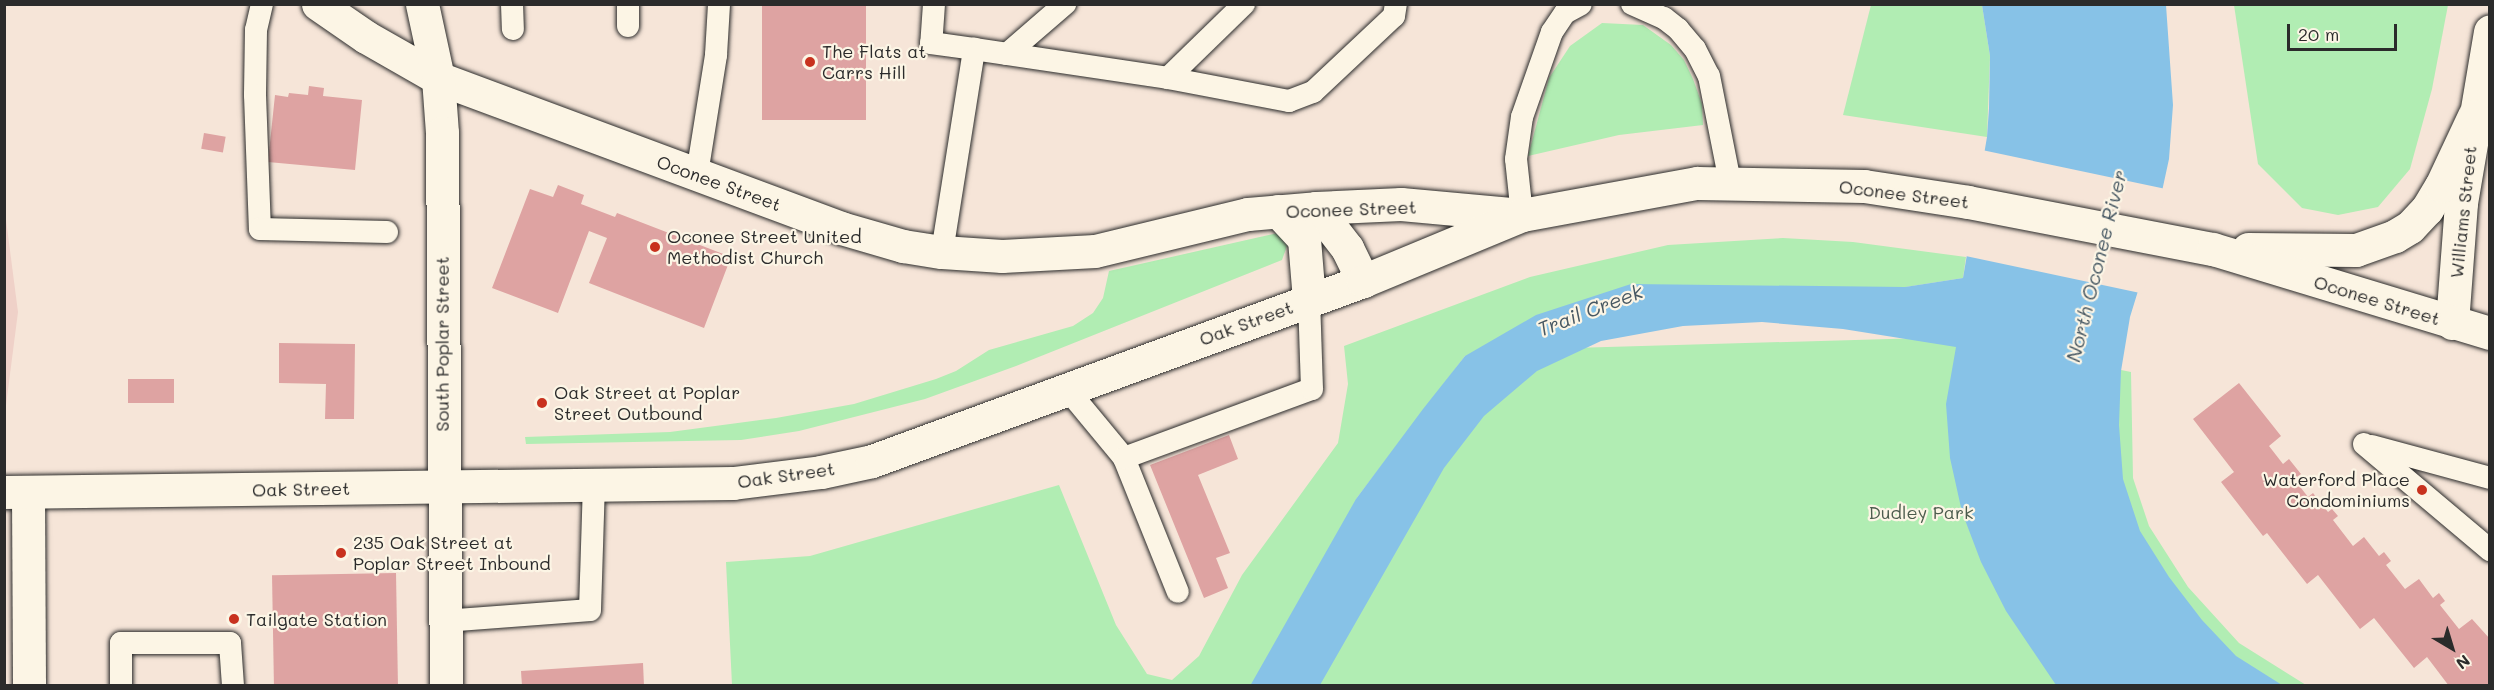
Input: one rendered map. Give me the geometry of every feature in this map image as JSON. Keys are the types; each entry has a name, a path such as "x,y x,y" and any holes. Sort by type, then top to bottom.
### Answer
{"main road":[{"name":"Oconee Street","path":"318,4 366,37 438,78 841,228 903,246 942,252 1002,256 1095,251 1248,214 1316,208 1401,204 1522,216 1697,183 1864,186 1968,202 2213,249 2490,333"},
{"name":"South Poplar Street","path":"422,4 438,78 442,133 446,686"},
{"name":"Williams Street","path":"2452,323 2461,203 2474,116 2488,51"},
{"path":"2213,249 2356,250 2395,236 2409,227 2427,209 2441,186 2474,116"},
{"path":"1316,208 1347,248 1363,281"},
{"path":"1278,211 1304,239 1309,300"},
{"name":"Oak Street","path":"16,492 733,483 821,472 872,461 1363,281 1522,216"},
{"path":"16,492 29,686"}],"lane":[{"path":"262,4 256,30 255,95 260,229 387,232"},
{"path":"512,4 513,29"},
{"path":"697,174 716,55 719,4"},
{"path":"934,4 931,44 1168,78 1289,101 1313,92 1394,16 1395,4"},
{"path":"1007,54 1065,4"},
{"path":"1168,78 1244,4"},
{"path":"1522,216 1516,159 1522,117 1552,32 1565,13 1581,4"},
{"path":"1632,4 1664,18 1678,29 1695,49 1709,76 1730,182"},
{"path":"942,252 974,49"},
{"path":"1124,458 1312,389 1309,300"},
{"path":"1067,389 1124,458 1178,592"},
{"path":"2490,478 2364,444 2490,549"},
{"path":"445,621 590,610 594,484"},
{"path":"121,686 121,643 230,643 233,686"}],"shaded area":[{"path":"5,212 18,312 5,413"}],"green space":[{"path":"1871,5 1982,5 1990,56 1987,137 1843,115"},
{"path":"2234,5 2448,5 2432,89 2410,169 2378,207 2338,215 2302,208 2258,164"},
{"path":"1602,23 1643,25 1671,45 1684,60 1693,79 1702,104 1703,125 1619,135 1528,156 1549,78 1570,46"},
{"path":"1278,233 1287,246 1282,260 1016,366 925,399 799,431 741,440 526,444 525,437 670,432 776,418 854,404 956,371 989,350 1073,326 1093,313 1103,298 1109,271"},
{"name":"Dudley Park","path":"1783,238 1853,242 1966,257 1963,278 1465,356 1356,499 1538,349 1958,337 2131,372 2133,478 2149,526 2188,587 2239,643 2306,685 732,685 726,562 810,556 1059,485 1116,625 1147,674 1172,680 1199,656 1242,575 1338,443 1348,384 1344,346 1530,277 1668,245"}],"water":[{"path":"1982,5 2166,5 2173,105 2169,159 2146,265 2130,317 2121,371 2119,425 2123,479 2140,531 2169,577 2202,620 2236,656 2282,685 2056,685 2006,611 1981,562 1962,512 1950,458 1946,404 1956,347 1843,329 1762,322 1683,326 1601,341 1537,371 1484,416 1444,468 1320,685 1250,686 1356,499 1423,409 1465,356 1536,315 1631,284 1905,287 1963,278 1987,137 1990,56"}],"pier":[{"path":"1982,150 2166,189 2144,294 1960,255"}],"building":[{"name":"The Flats at Carrs Hill","path":"762,4 866,4 866,120 762,120"},
{"path":"309,86 324,88 323,96 362,100 355,170 268,162 275,95 288,97 289,93 308,95"},
{"path":"204,133 226,137 223,153 201,149"},
{"name":"Oconee Street United Methodist Church","path":"558,185 584,195 581,204 615,217 617,213 731,257 704,328 589,283 607,238 589,231 558,313 492,288 530,189 553,197"},
{"path":"279,343 355,344 354,419 325,419 326,384 279,383"},
{"path":"128,379 174,379 174,403 128,403"},
{"path":"2239,383 2281,436 2269,446 2283,464 2289,459 2301,474 2294,479 2308,497 2313,493 2328,512 2332,509 2338,516 2333,520 2353,546 2364,537 2379,556 2384,552 2391,561 2386,565 2405,589 2419,579 2433,598 2439,593 2445,601 2440,605 2459,629 2472,619 2490,639 2490,686 2449,686 2427,657 2414,668 2374,618 2360,629 2318,575 2307,584 2267,533 2263,536 2221,482 2234,472 2193,419"},
{"path":"1229,435 1238,459 1198,475 1230,553 1216,558 1228,588 1204,598 1150,465"},
{"path":"396,573 398,686 274,686 272,575"},
{"path":"643,663 644,686 522,686 521,671"}],"place":[{"name":"The Flats at Carrs Hill","path":"810,62"},
{"name":"Oconee Street United Methodist Church","path":"655,247"},
{"name":"Oak Street at Poplar Street Outbound","path":"542,403"},
{"name":"Waterford Place Condominiums","path":"2422,490"},
{"name":"235 Oak Street at Poplar Street Inbound","path":"341,553"},
{"name":"Tailgate Station","path":"234,619"}],"water label":[{"name":"North Oconee River","path":"2096,266"},
{"name":"Trail Creek","path":"1590,310"}]}
